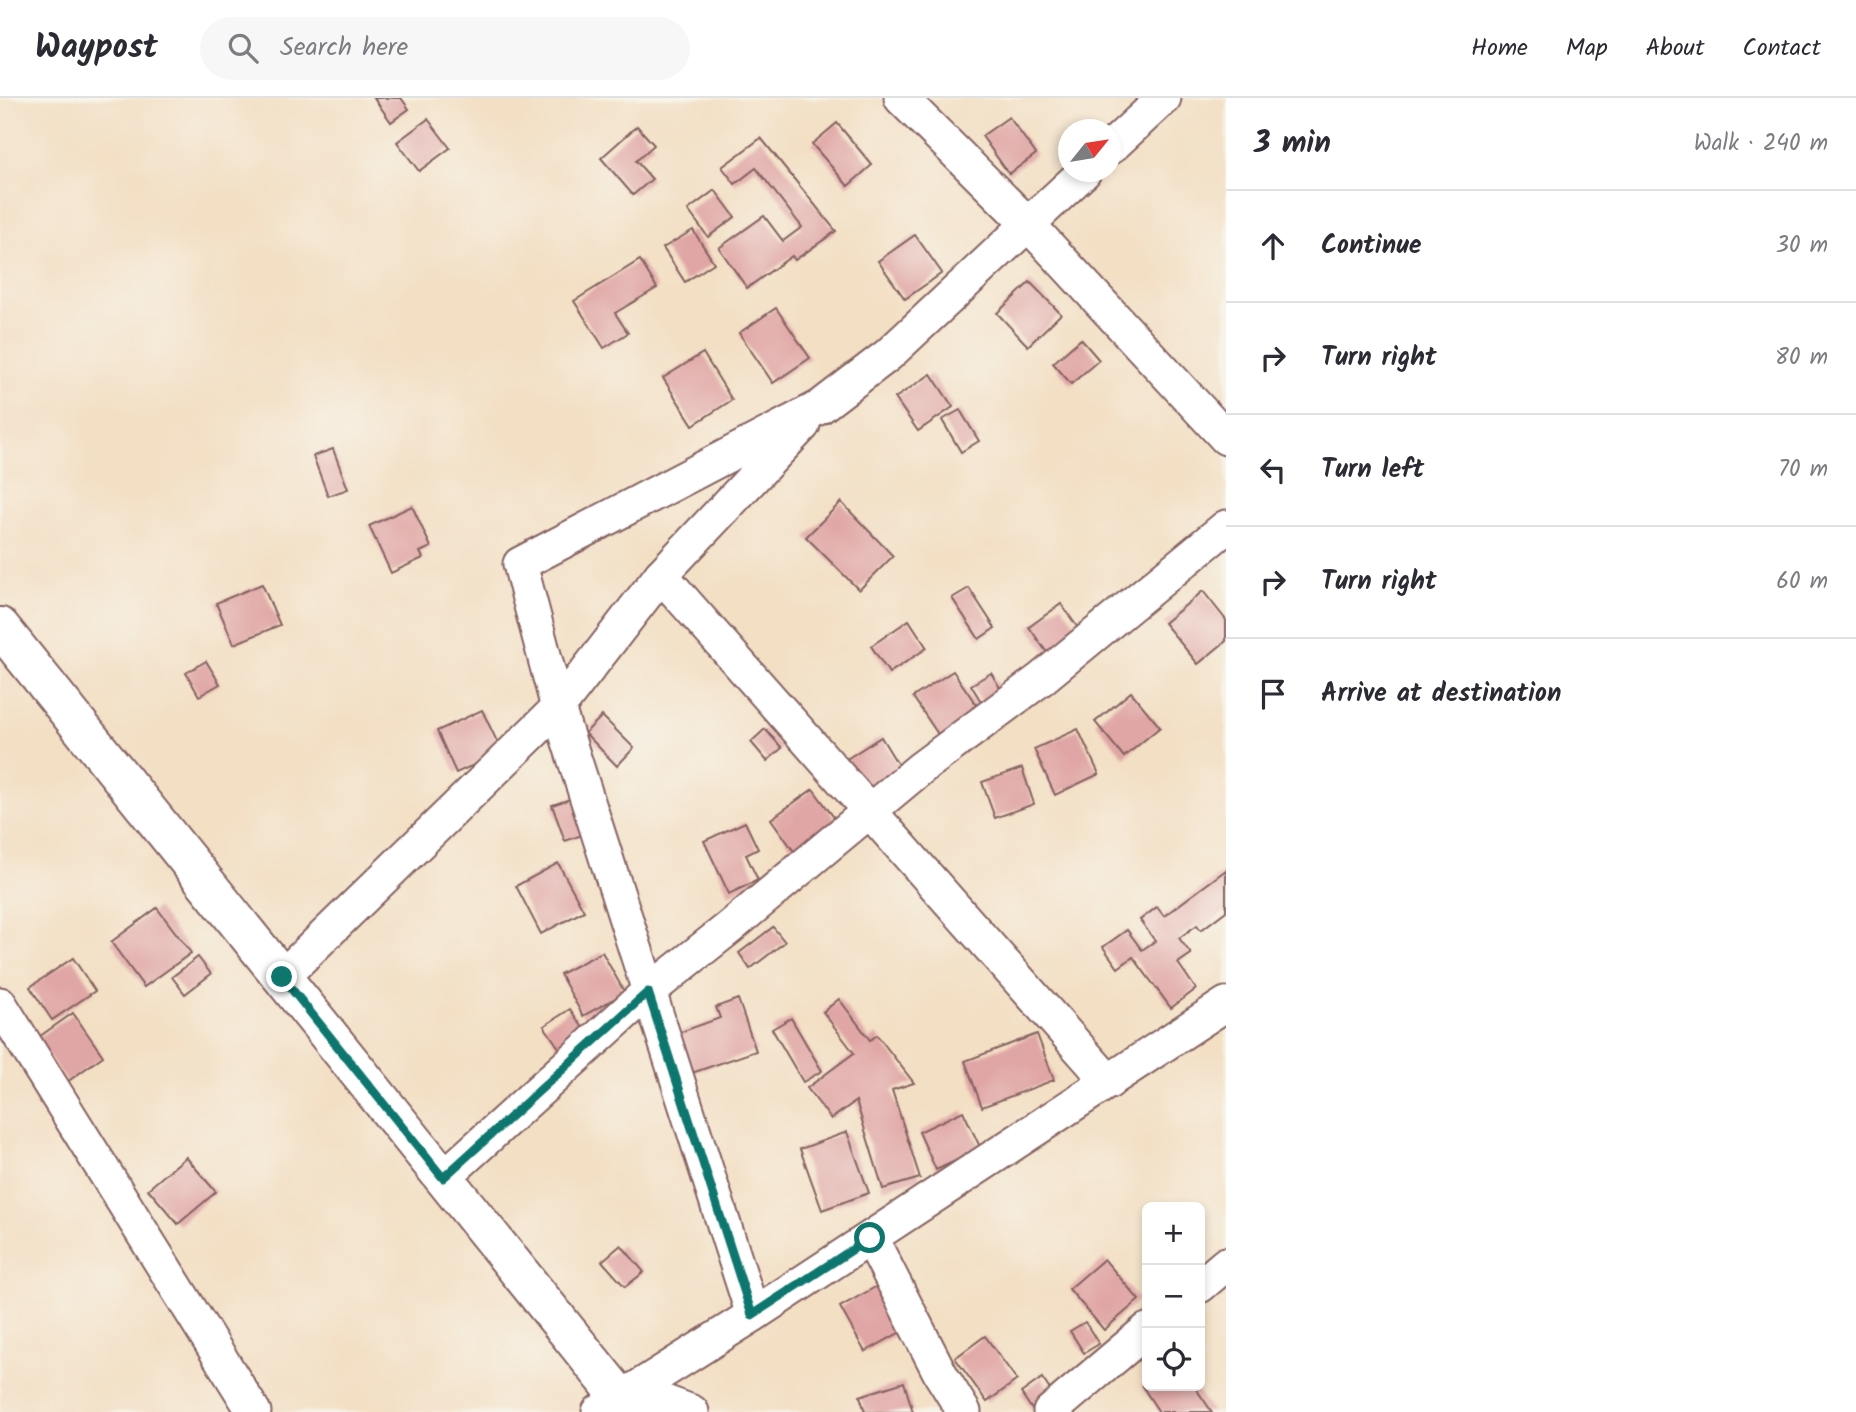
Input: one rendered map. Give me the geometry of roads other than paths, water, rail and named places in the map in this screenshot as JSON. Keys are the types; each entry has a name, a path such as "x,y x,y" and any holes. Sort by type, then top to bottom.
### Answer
{"street":[{"path":"901,98 1028,224 1226,438"},
{"path":"1121,139 1164,98"},
{"path":"282,977 558,708 661,575 820,407 888,355 1073,182"},
{"path":"752,1315 558,708 520,564 820,407"},
{"path":"443,1178 648,992 921,768 1041,679 1226,527"},
{"path":"661,575 1109,1082"},
{"path":"0,627 621,1403 692,1412"},
{"path":"0,1004 254,1412"},
{"path":"621,1403 1226,1004"},
{"path":"870,1238 941,1375 964,1412"},
{"path":"1205,1282 1226,1264"},
{"path":"1050,1412 1142,1334"}]}
